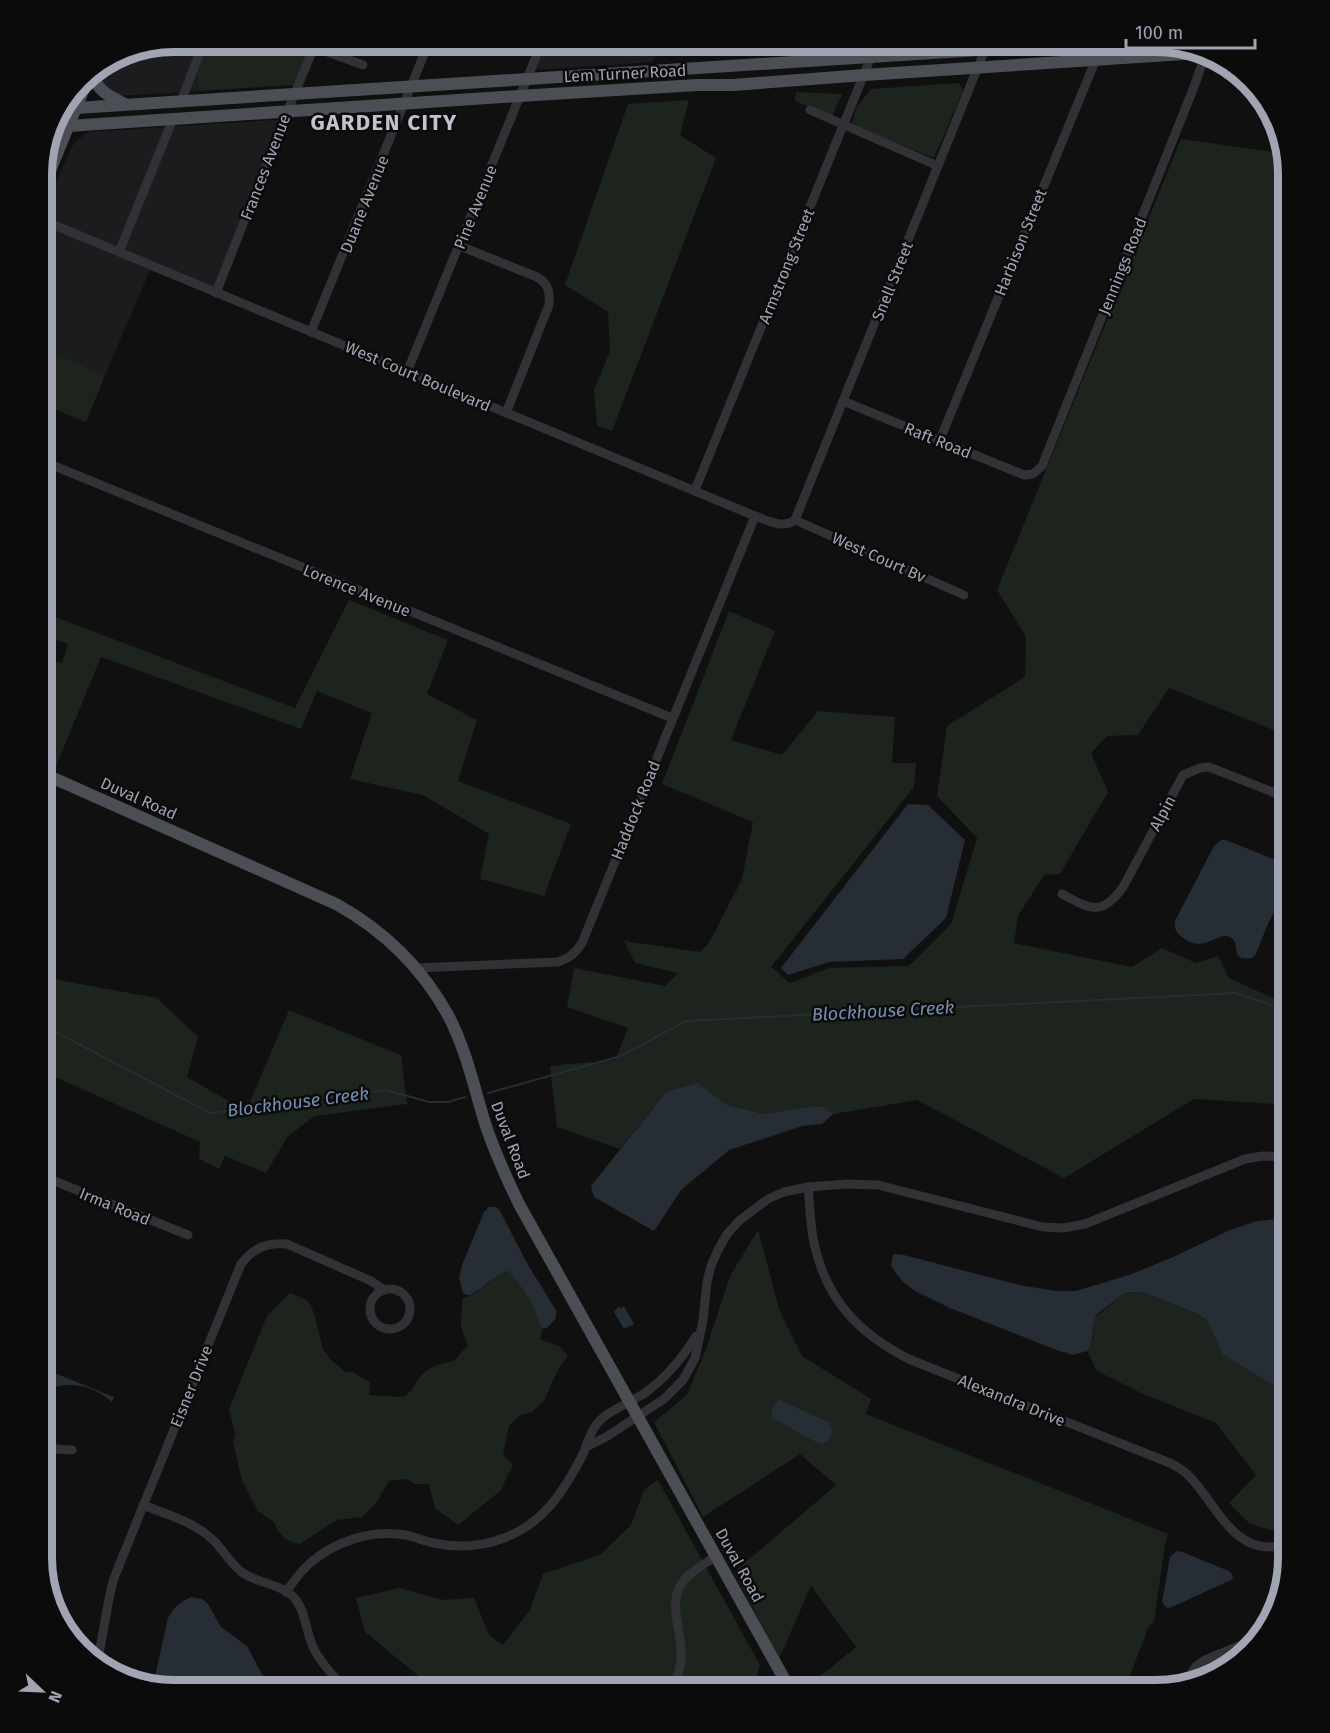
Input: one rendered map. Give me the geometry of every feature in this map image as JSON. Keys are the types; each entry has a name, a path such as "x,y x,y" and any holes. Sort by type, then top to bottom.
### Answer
{"main road":[{"name":"Lem Turner Road","path":"72,108 913,53"},
{"name":"Lem Turner Road","path":"63,126 697,85 733,85 1176,55"},
{"path":"696,68 697,85"},
{"path":"95,82 99,89 108,96 126,105"},
{"path":"54,162 81,96"},
{"name":"Duval Road","path":"53,778 336,904 366,922 385,937 416,968 436,995 463,1049 499,1163 519,1204 785,1680"}],"street":[{"path":"181,101 200,53"},
{"name":"Frances Avenue","path":"216,292 312,53"},
{"path":"334,53 363,65"},
{"name":"Duane Avenue","path":"311,332 424,53"},
{"name":"Pine Avenue","path":"407,372 538,53"},
{"name":"Armstrong Street","path":"695,490 873,53"},
{"name":"Snell Street","path":"795,520 984,53"},
{"name":"Harbison Street","path":"939,442 1098,53"},
{"name":"Jennings Road","path":"1033,474 1041,466 1046,455 1203,62"},
{"path":"810,111 938,166"},
{"path":"119,252 173,119"},
{"name":"West Court Boulevard","path":"53,225 755,516 781,525 795,520"},
{"path":"460,246 537,277 549,288 549,305 506,413"},
{"name":"Raft Road","path":"843,401 1024,475 1033,474"},
{"name":"Lorence Avenue","path":"53,465 672,718"},
{"name":"Haddock Road","path":"416,968 558,962 568,959 577,952 755,516"},
{"name":"West Court Bv","path":"795,520 964,595"},
{"name":"Alpin","path":"1062,894 1093,908 1105,906 1113,901 1123,887 1183,775 1190,771 1209,767 1278,794"},
{"path":"586,1447 606,1437 664,1399 683,1380 695,1358 711,1266 727,1234 740,1220 768,1199 784,1192 808,1187 847,1184 878,1185 1042,1227 1063,1228 1085,1224 1245,1159 1278,1156"},
{"name":"Irma Road","path":"52,1180 188,1235"},
{"name":"Alexandra Drive","path":"808,1187 813,1240 824,1277 841,1306 878,1342 911,1360 1170,1463 1190,1476 1236,1535 1258,1545 1278,1546"},
{"name":"Eisner Drive","path":"99,1654 107,1602 114,1578 241,1264 247,1256 263,1245 287,1244 371,1281 384,1290 397,1290 403,1294 409,1304 408,1318 399,1328 385,1329 378,1326 370,1315 371,1303 384,1290"},
{"path":"286,1592 309,1564 321,1555 334,1546 361,1537 376,1534 405,1535 444,1545 467,1546 492,1542 516,1533 538,1518 561,1493 572,1477 596,1425 656,1385 683,1357 699,1331"},
{"path":"52,1447 72,1450"},
{"path":"143,1505 197,1528 211,1538 243,1573 286,1592 294,1598 300,1607 315,1651 337,1680"},
{"path":"676,1680 681,1658 681,1636 676,1617 676,1597 684,1579 716,1556"},
{"path":"1191,1675 1196,1666 1205,1660 1241,1645"}],"shaded area":[{"path":"167,53 204,53 196,75 199,91 120,96 111,94 100,78 128,62"},
{"path":"204,53 305,53 306,56 293,85 199,91 196,75"},
{"path":"541,53 656,53 653,62 534,70"},
{"path":"959,83 963,91 934,158 852,125 856,108 871,89"},
{"path":"796,92 842,94 832,116 795,101"},
{"path":"689,100 680,135 716,158 612,431 597,426 594,390 610,351 608,312 565,285 628,104"},
{"path":"289,119 218,297 151,268 105,375 53,353 53,190 70,150 75,142 88,132"},
{"path":"1181,139 1275,152 1278,175 1278,732 1169,688 1138,735 1107,736 1091,753 1108,792 1060,874 1044,875 1018,916 1014,943 1132,967 1162,948 1196,963 1218,956 1229,978 1278,1000 1278,1089 1275,1104 1194,1099 1064,1178 917,1100 833,1114 824,1107 813,1106 764,1114 727,1105 698,1083 667,1091 620,1149 557,1127 550,1066 615,1060 628,1028 567,1007 574,968 665,986 678,973 635,963 624,941 700,952 709,943 742,879 753,822 662,784 729,611 775,631 731,740 782,755 818,711 895,717 892,763 916,763 914,787 771,967 790,983 829,968 909,966 951,924 977,838 937,796 947,726 1025,677 1026,637 997,590"},
{"path":"53,353 105,375 86,422 53,408"},
{"path":"349,600 448,640 427,694 477,720 458,781 571,824 544,896 480,879 489,834 423,795 350,779 372,713 317,691 301,729 101,657 55,769 53,768 53,661 62,663 68,644 53,638 53,616 295,708"},
{"path":"908,804 928,805 965,840 946,918 903,959 829,962 788,975 781,968"},
{"path":"1221,840 1226,840 1278,861 1278,906 1252,958 1239,957 1235,943 1230,937 1220,937 1197,944 1182,937 1175,929 1175,921 1214,846"},
{"path":"52,979 157,998 198,1037 187,1077 246,1111 289,1010 401,1055 407,1104 315,1116 288,1136 266,1173 225,1156 219,1169 199,1159 200,1142 52,1076"},
{"path":"698,1083 727,1105 764,1114 813,1106 824,1107 833,1114 822,1124 802,1126 729,1150 681,1190 654,1231 594,1197 591,1186 667,1091"},
{"path":"489,1207 496,1207 500,1211 528,1265 556,1310 556,1318 547,1328 541,1326 528,1297 508,1271 503,1272 471,1295 463,1293 459,1278 462,1265 484,1212"},
{"path":"1278,1219 1278,1389 1222,1354 1207,1320 1198,1314 1145,1293 1126,1292 1097,1314 1087,1351 1073,1355 950,1308 915,1291 902,1281 891,1266 893,1254 904,1255 1019,1285 1056,1291 1076,1291 1129,1275 1230,1230 1257,1221"},
{"path":"758,1230 780,1312 802,1356 871,1399 866,1414 1168,1534 1154,1622 1149,1626 1128,1680 816,1680 856,1647 811,1586 779,1659 734,1572 836,1485 800,1454 703,1517 654,1422 687,1395 706,1349 730,1276"},
{"path":"506,1270 517,1281 533,1306 543,1328 540,1339 560,1347 568,1356 558,1370 544,1401 532,1412 520,1415 509,1426 503,1454 513,1465 500,1491 458,1525 435,1508 429,1484 414,1484 407,1479 389,1481 376,1503 362,1517 337,1520 300,1544 284,1537 274,1522 258,1511 242,1481 233,1442 235,1434 229,1409 267,1316 290,1293 308,1301 314,1313 323,1349 332,1361 346,1372 352,1372 370,1382 369,1395 404,1397 425,1371 454,1361 468,1345 461,1328 462,1299 472,1295"},
{"path":"1126,1292 1145,1293 1198,1314 1207,1320 1222,1354 1278,1389 1278,1532 1250,1524 1229,1503 1256,1475 1216,1423 1143,1394 1097,1371 1087,1351 1093,1338 1094,1318"},
{"path":"624,1306 634,1324 624,1329 614,1312 618,1307"},
{"path":"52,1372 114,1397 112,1402 89,1388 68,1385 52,1388"},
{"path":"780,1400 828,1422 832,1431 828,1441 823,1444 816,1442 774,1419 771,1416 772,1411"},
{"path":"658,1480 760,1665 755,1680 422,1680 365,1632 356,1598 399,1588 444,1600 474,1598 489,1635 503,1645 530,1610 543,1574 600,1555 631,1525 644,1490"},
{"path":"1177,1551 1229,1571 1233,1578 1167,1608 1162,1602 1170,1557"},
{"path":"191,1597 202,1599 208,1604 221,1627 247,1646 265,1680 155,1678 168,1618"}],"waterway":[{"name":"Blockhouse Creek","path":"488,1093 621,1056 686,1021 1235,993 1278,1007"},
{"name":"Blockhouse Creek","path":"52,1030 210,1113 386,1090 429,1102 448,1102 465,1097"}],"district":[{"name":"GARDEN CITY","path":"384,122"}]}
